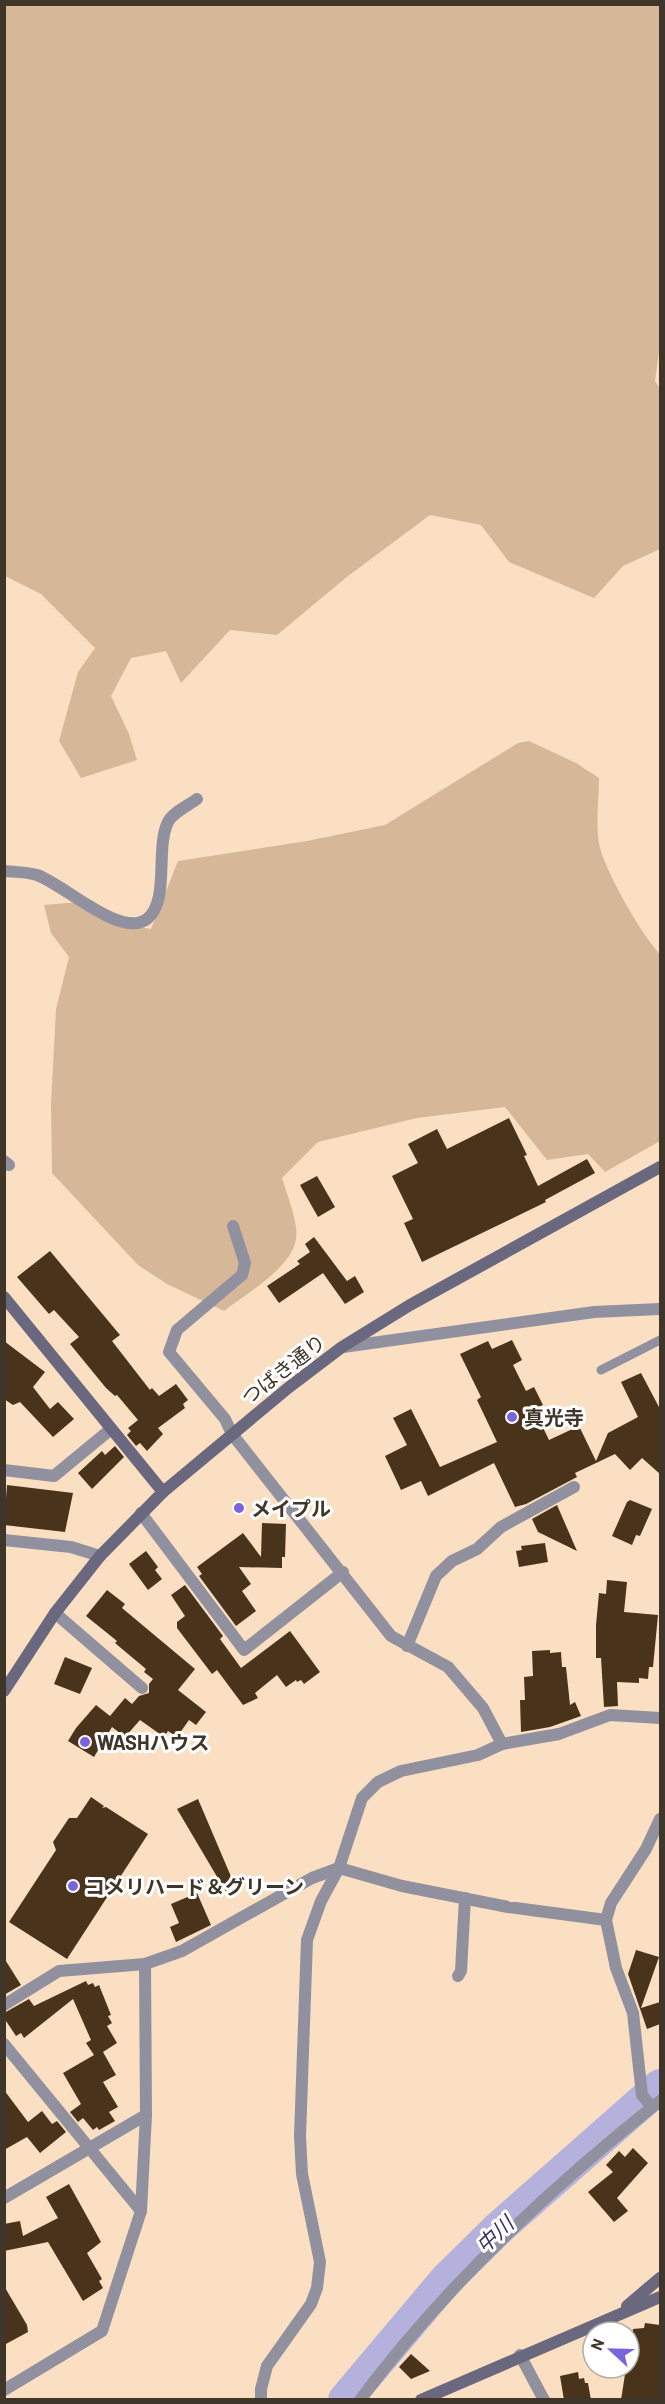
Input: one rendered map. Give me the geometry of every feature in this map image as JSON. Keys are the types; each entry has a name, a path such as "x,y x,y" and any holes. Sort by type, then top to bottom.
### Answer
{"main road":[{"name":"つばき通り","path":"4,1691 55,1613 100,1556 163,1492 232,1434 342,1347 410,1305 660,1167"},
{"path":"4,1298 163,1492"},
{"path":"617,2314 660,2278"},
{"path":"421,2400 520,2355 660,2297"}],"street":[{"path":"4,871 35,874 75,895 117,922 132,925 144,921 153,914 158,900 162,845 168,820 196,799"},
{"path":"233,1226 245,1263 242,1275 177,1330 169,1352 225,1419 232,1434 392,1636 406,1646 448,1667 483,1708 502,1744"},
{"path":"342,1347 594,1312 660,1309"},
{"path":"4,1470 54,1476 111,1429"},
{"path":"406,1646 436,1576 452,1561 477,1549 501,1527 574,1487"},
{"path":"141,1513 244,1650 343,1572"},
{"path":"4,1540 71,1547 100,1556"},
{"path":"55,1613 142,1688"},
{"path":"261,2400 261,2389 267,2366 311,2304 317,2288 320,2262 302,2174 300,2136 307,1940 321,1901 339,1868 362,1798 378,1782 401,1772 478,1755 502,1744 559,1734 610,1715 660,1718"},
{"path":"360,2400 448,2294 535,2206 651,2101 633,2013 610,1948 606,1920 611,1903 646,1849 660,1818"},
{"path":"4,2006 59,1971 145,1964 182,1951 312,1878 339,1868 402,1886 508,1907 606,1920"},
{"path":"458,1976 461,1971 465,1898"},
{"path":"4,2390 102,2331 141,2211 146,2115 145,1964"},
{"path":"4,2044 141,2211"},
{"path":"4,2198 146,2115"},
{"path":"520,2355 544,2400"}],"lane":[{"path":"601,1370 660,1340"}],"shaded area":[{"path":"4,5 660,5 660,344 655,381 660,389 660,549 623,566 594,598 509,562 481,525 430,515 348,576 277,635 230,630 181,683 166,651 131,658 111,696 129,734 137,760 81,778 59,741 78,672 95,648 41,594 5,576"},
{"path":"529,741 576,763 599,778 600,848 617,888 635,919 660,954 660,1141 605,1172 588,1154 547,1160 505,1107 417,1118 318,1142 282,1178 296,1228 296,1241 291,1253 271,1276 224,1311 167,1284 138,1265 52,1173 51,1105 56,1009 69,957 51,933 44,905 79,902 117,923 151,929 178,861 307,841 385,825 518,743"}],"building":[{"path":"509,1118 527,1155 524,1156 538,1186 587,1159 595,1173 545,1200 546,1202 422,1262 404,1223 413,1219 392,1176 418,1163 408,1144 437,1129 447,1149"},
{"path":"317,1176 335,1207 318,1217 300,1185"},
{"path":"314,1237 347,1281 355,1276 364,1292 345,1304 323,1273 279,1303 267,1286 300,1264 297,1261 310,1252 305,1244"},
{"path":"50,1251 120,1335 112,1341 150,1390 152,1388 159,1396 176,1384 188,1400 183,1404 185,1408 158,1428 163,1434 147,1451 140,1443 136,1446 127,1435 131,1431 128,1428 138,1420 117,1395 115,1396 106,1388 70,1344 79,1337 54,1310 49,1314 17,1277"},
{"path":"512,1340 522,1360 513,1365 526,1391 534,1387 543,1405 534,1409 549,1440 579,1426 596,1461 608,1433 638,1417 621,1382 641,1373 660,1409 660,1474 642,1458 630,1470 615,1454 575,1473 577,1477 526,1504 515,1507 494,1463 428,1496 421,1481 401,1490 385,1456 407,1445 393,1418 411,1409 440,1467 497,1442 477,1400 481,1397 460,1354 488,1341 492,1349"},
{"path":"4,1341 45,1372 33,1387 50,1409 58,1402 74,1419 53,1437 20,1402 13,1405 4,1399"},
{"path":"115,1446 124,1457 92,1489 78,1473 102,1451 105,1455"},
{"path":"7,1485 73,1493 65,1532 4,1525"},
{"path":"630,1500 652,1509 640,1536 636,1535 632,1545 612,1536"},
{"path":"557,1505 577,1551 538,1532 532,1519"},
{"path":"262,1523 286,1524 285,1557 282,1557 282,1568 239,1567 251,1584 242,1591 256,1611 236,1626 199,1576 202,1574 197,1567 243,1533 261,1557"},
{"path":"545,1543 548,1562 519,1567 516,1551 522,1550 521,1546"},
{"path":"146,1551 158,1567 155,1570 162,1579 148,1590 129,1564"},
{"path":"607,1580 627,1582 624,1612 658,1615 653,1667 649,1667 648,1679 639,1678 639,1683 617,1682 618,1706 604,1707 601,1658 596,1658 596,1625 599,1593 606,1594"},
{"path":"185,1585 223,1636 220,1639 241,1668 290,1631 320,1672 304,1684 301,1680 297,1682 296,1680 286,1687 277,1675 255,1693 258,1698 243,1705 217,1670 212,1674 177,1628 177,1622 185,1616 171,1595"},
{"path":"107,1590 125,1604 122,1608 195,1669 178,1690 206,1712 196,1725 189,1720 177,1737 168,1731 164,1737 140,1720 125,1737 112,1727 94,1757 68,1741 76,1728 96,1705 110,1716 125,1698 132,1704 139,1696 149,1693 149,1684 153,1679 144,1672 146,1669 115,1643 117,1641 86,1616"},
{"path":"550,1650 550,1653 561,1652 562,1667 566,1667 570,1705 575,1702 581,1716 550,1727 521,1732 520,1700 525,1700 524,1677 533,1676 532,1651"},
{"path":"65,1657 92,1668 80,1694 54,1684"},
{"name":"コメリハード＆グリーン","path":"91,1797 104,1806 102,1808 106,1807 148,1834 67,1959 9,1922 56,1850 53,1842 69,1818 77,1818"},
{"path":"198,1799 238,1893 229,1897 177,1809"},
{"path":"197,1893 211,1925 176,1942 170,1927 179,1923 171,1904"},
{"path":"636,1950 659,1957 641,2008 660,2002 660,2024 647,2029 628,1974"},
{"path":"4,1958 21,1985 4,1995"},
{"path":"86,1981 88,1985 93,1983 95,1987 99,1985 111,2015 108,2016 112,2023 107,2026 117,2043 103,2052 116,2075 103,2082 118,2107 109,2112 115,2121 99,2130 97,2127 93,2130 83,2118 78,2122 70,2112 81,2104 63,2073 94,2055 86,2043 91,2040 73,1999 24,2038 21,2033 16,2036 4,2018 4,2013 29,1999 34,2006"},
{"path":"4,2090 28,2122 42,2111 52,2124 57,2121 66,2132 40,2153 27,2137 4,2150"},
{"path":"633,2148 648,2163 617,2198 628,2211 614,2222 588,2192 613,2172 606,2165 619,2151 625,2157"},
{"path":"69,2184 101,2242 87,2253 102,2279 99,2281 103,2288 83,2301 48,2242 4,2251 4,2224 20,2221 23,2236 58,2218 46,2197"},
{"path":"4,2286 27,2325 28,2332 4,2345"},
{"path":"645,2323 660,2325 660,2400 621,2400 624,2380 641,2380 641,2328 644,2328"},
{"path":"411,2354 430,2371 411,2379 399,2367"},
{"path":"578,2372 579,2379 588,2383 591,2400 564,2400 560,2376"}],"waterway":[{"name":"中川","path":"345,2400 446,2280 501,2226 660,2086"}],"place":[{"name":"真光寺","path":"512,1417"},
{"name":"メイプル","path":"239,1508"},
{"name":"WASHハウス","path":"85,1742"},
{"name":"コメリハード＆グリーン","path":"73,1886"}]}
